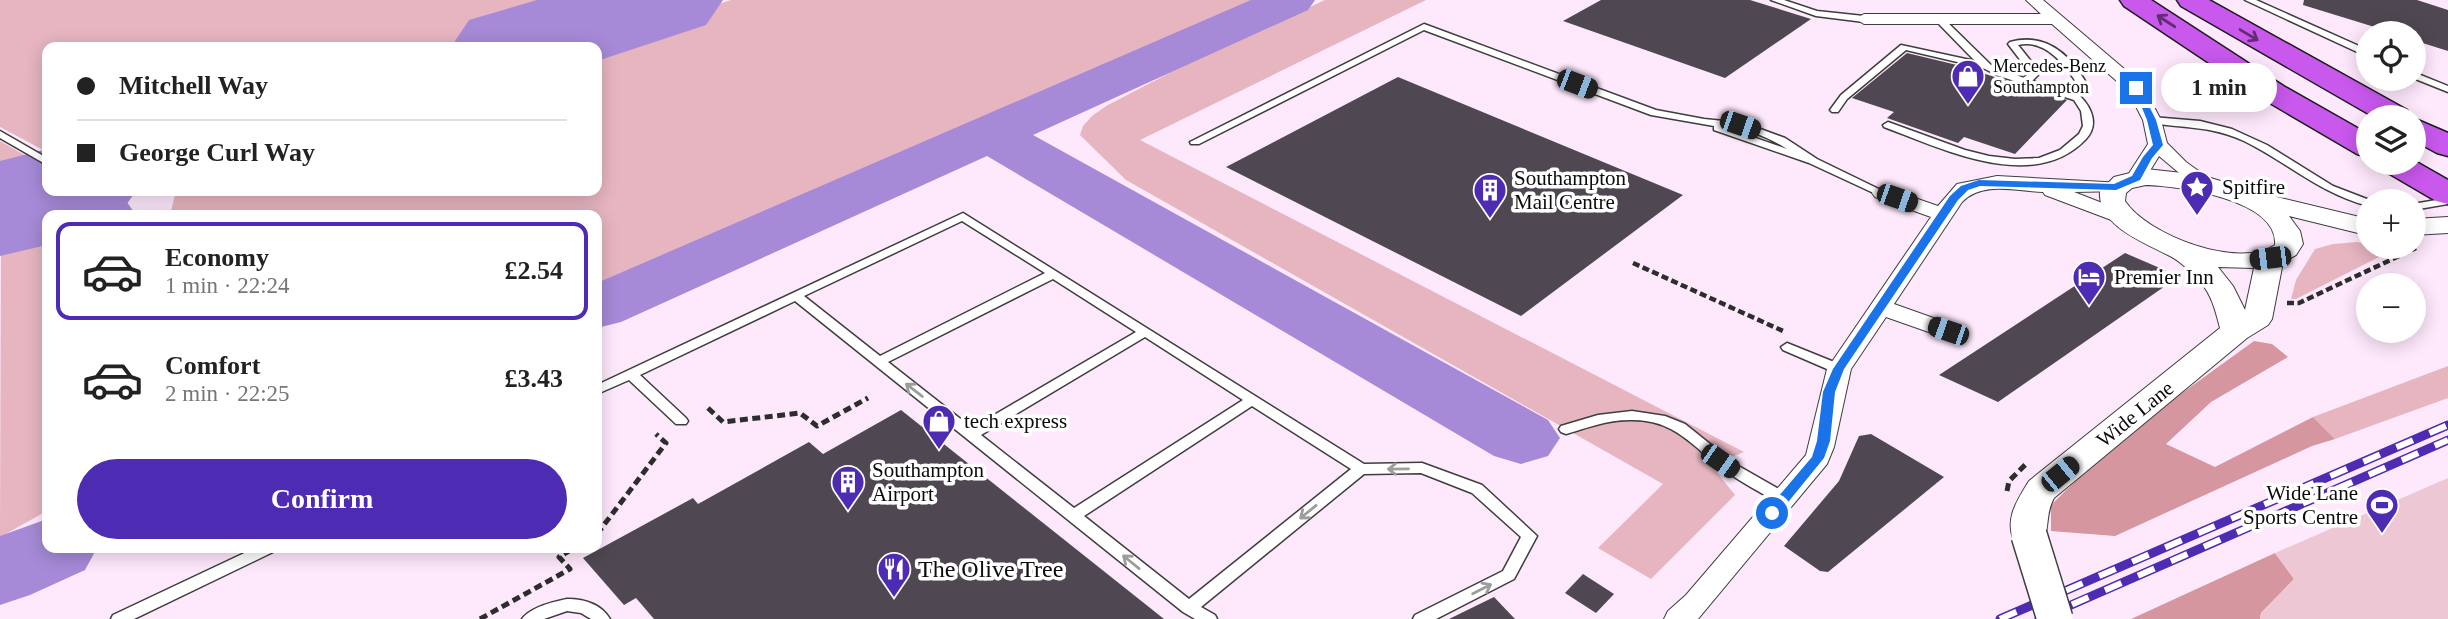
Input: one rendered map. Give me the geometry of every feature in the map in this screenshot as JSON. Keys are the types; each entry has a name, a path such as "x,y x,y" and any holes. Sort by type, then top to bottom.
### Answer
{"highway":[{"path":"2133,0 2274,93 2356,140"},
{"path":"2190,0 2374,105"},
{"path":"2199,43 2356,128"},
{"path":"2336,85 2381,105"},
{"path":"2426,124 2448,134"},
{"path":"2426,134 2448,146"},
{"path":"2426,171 2447,191"},
{"path":"2417,175 2447,191"}],"street":[{"path":"2034,0 2136,88 2152,120 2158,145 2179,166 2204,184"},
{"path":"1864,19 2057,19"},
{"path":"2158,145 2111,195 2113,206 2121,217 2135,228 2175,247 2207,270 2222,287 2231,307 2236,331"},
{"path":"1679,619 1696,603 1818,458 1824,441 1829,392 1839,369 1941,214 1964,188 1979,183 1997,182 2040,186 2126,182 2164,177 2204,184 2243,197 2356,216"},
{"path":"2040,186 2121,217"},
{"path":"1882,193 1941,214"},
{"path":"2243,197 2282,223 2279,248"},
{"path":"2175,247 2226,260 2279,248 2356,221"},
{"path":"2426,233 2448,225"},
{"name":"Wide Lane","path":"2055,619 2029,535 2029,511 2041,490 2236,331 2256,319 2279,248"},
{"path":"1880,307 1948,331"}],"lane":[{"path":"1774,0 1816,13 1864,19"},
{"path":"2249,0 2356,49"},
{"path":"1940,20 1987,66"},
{"path":"1195,142 1424,27 1654,113 1704,122 1813,161 1882,193"},
{"path":"2026,81 2033,70 2013,44 2017,42 2034,43 2053,51 2073,69 2083,86"},
{"path":"1835,110 1844,97 1904,47 1987,66 2002,74 2077,98 2085,106 2089,118 2085,134 2068,148 2040,162 2011,163 1987,158 1888,125"},
{"path":"2426,80 2448,89"},
{"path":"2152,120 2227,130 2252,142 2356,211"},
{"path":"0,135 42,159"},
{"path":"2426,201 2447,191"},
{"path":"602,388 963,216 1361,469 1422,468 1477,489 1530,536 1509,575 1421,619"},
{"path":"879,362 1053,274"},
{"path":"795,295 1189,608 1209,619"},
{"path":"971,435 1145,332"},
{"path":"1787,347 1839,369"},
{"path":"631,374 681,421"},
{"path":"1073,516 1252,400"},
{"path":"1566,429 1608,416 1645,415 1667,421 1693,435 1720,461 1745,478 1784,499"},
{"path":"1189,608 1361,469"},
{"path":"119,619 258,553"},
{"path":"530,619 551,607 573,604 591,608 602,619"}],"path":[{"path":"2280,301 2299,303 2377,259"},
{"path":"1633,263 1786,332"},
{"path":"708,408 723,422 800,413 817,426 868,398"},
{"path":"602,527 666,443 656,433"},
{"path":"480,619 570,569 559,557 565,553"}],"shaded area":[{"path":"0,0 597,0 458,42 42,42 42,149 0,127"},
{"path":"731,0 1256,0 602,284 602,210 171,210 175,196 602,196 601,42"},
{"path":"1325,0 1426,0 1140,140 1744,452 1711,465 1735,495 1651,579 1598,548 1663,484 1126,180 1080,135 1083,126 1106,106 1181,67"},
{"path":"0,141 37,162 39,171 0,183"},
{"path":"1,237 42,247 42,514 0,537"},
{"path":"2356,242 2356,259 2375,259 2296,299 2291,299 2296,280 2315,249"},
{"path":"2254,341 2272,344 2288,357 2211,402 2166,444 2215,467 2313,417 2335,439 2312,446 2115,536 2051,531 2051,505 2120,438"},
{"path":"2448,366 2448,398 2335,439 2313,417"},
{"name":"Wide Lane Sports Centre","path":"2448,478 2448,619 2260,619 2261,613 2294,579 2275,553"},
{"path":"2275,553 2294,579 2261,613 2260,619 2131,619"}],"building":[{"path":"1601,0 1750,0 1811,19 1725,78 1563,21"},
{"path":"2304,0 2417,0 2448,10 2448,51 2426,44 2426,21 2356,21 2303,5"},
{"name":"Mercedes-Benz Southampton","path":"1907,53 1957,65 2067,100 2015,154 1964,137 1958,143 1887,118 1894,112 1852,98"},
{"name":"Southampton Mail Centre","path":"1398,77 1683,195 1521,316 1226,167"},
{"name":"Premier Inn","path":"2125,253 2169,272 2163,277 2171,282 1998,402 1939,375"},
{"name":"Southampton Airport","path":"901,410 1164,619 654,619 636,598 624,605 583,558 592,553 602,553 602,548 693,498 698,504 809,442 823,454"},
{"path":"1871,434 1944,477 1828,572 1820,571 1784,546 1839,481 1859,436"},
{"path":"1583,574 1614,594 1596,613 1565,593"},
{"path":"1494,597 1515,619 1449,619"}],"taxiway":[{"path":"602,306 1291,0"},
{"path":"990,134 1521,438"},
{"path":"92,196 102,210"},
{"path":"0,572 44,553"}],"runway":[{"path":"530,42 664,0"},
{"path":"0,210 44,196"}],"railway":[{"path":"2000,619 2448,425"},
{"path":"2039,619 2448,440"}],"place":[{"name":"Mercedes-Benz Southampton","path":"1968,106"},
{"name":"Spitfire","path":"2197,217"},
{"name":"Southampton Mail Centre","path":"1490,220"},
{"name":"Premier Inn","path":"2089,307"},
{"name":"tech express","path":"939,451"},
{"name":"Southampton Airport","path":"848,512"},
{"name":"Wide Lane Sports Centre","path":"2382,535"},
{"name":"The Olive Tree","path":"894,599"}],"route":[{"path":"1772,513 1818,458 1824,441 1829,392 1839,369 1954,198 1964,188 1979,183 2116,187 2136,178 2158,145 2152,120 2136,88"}]}
